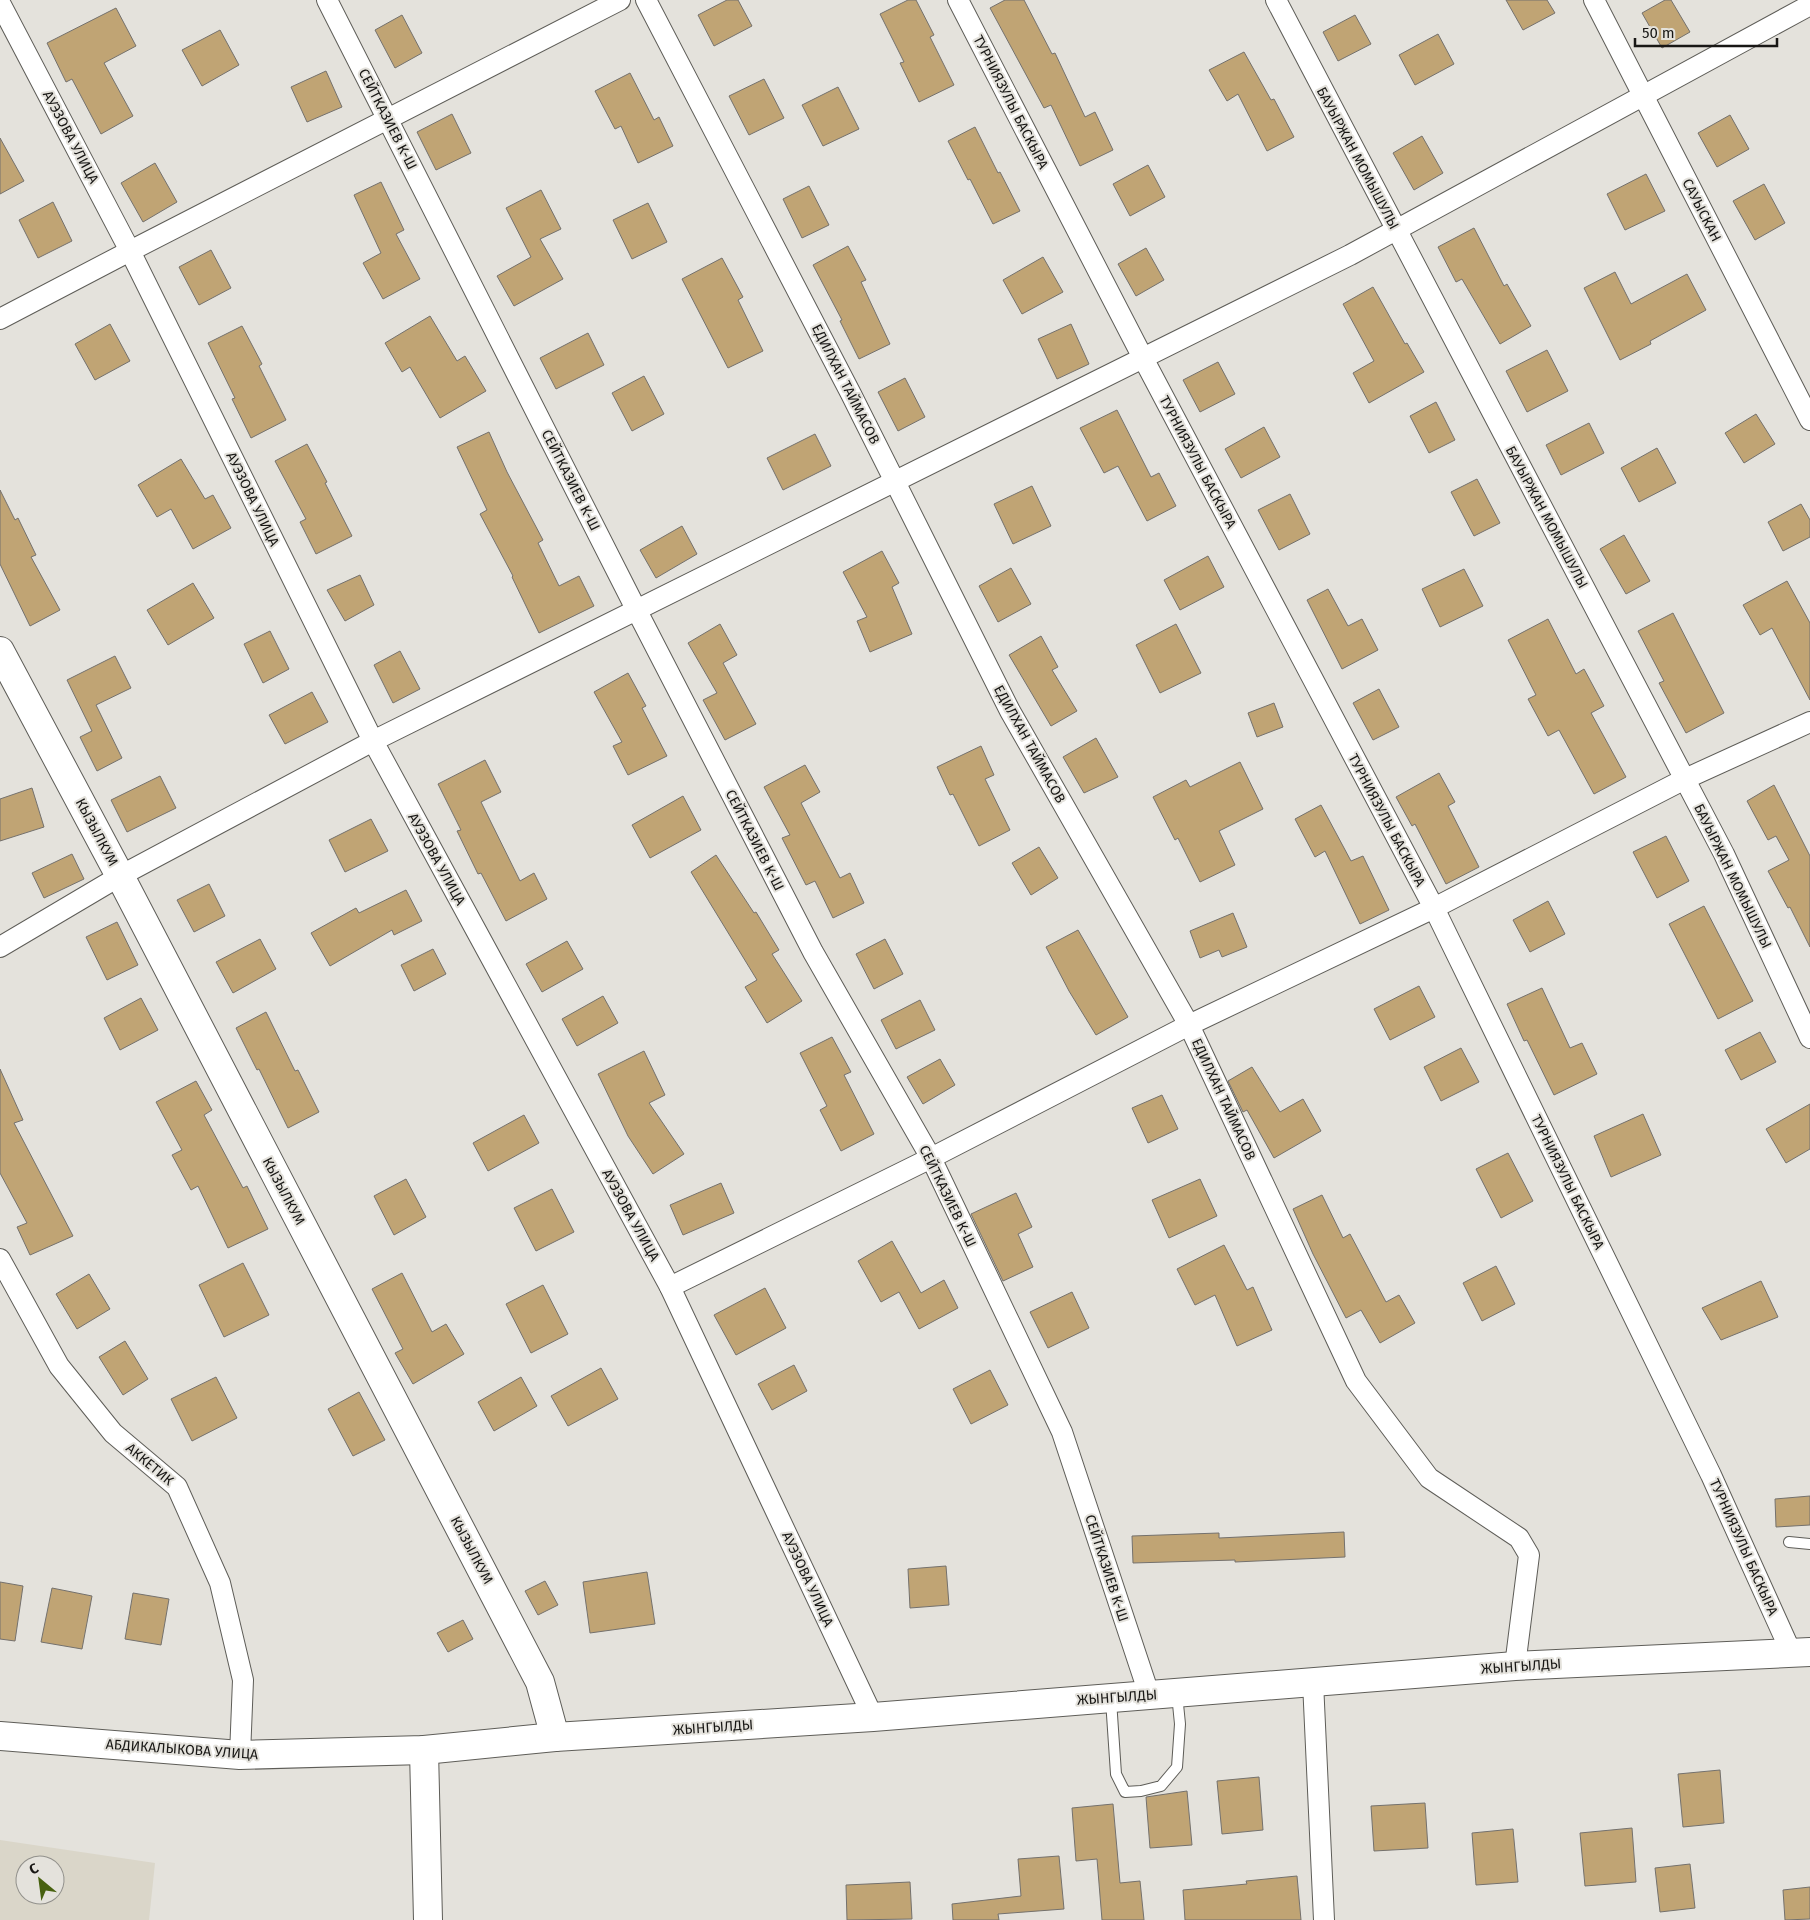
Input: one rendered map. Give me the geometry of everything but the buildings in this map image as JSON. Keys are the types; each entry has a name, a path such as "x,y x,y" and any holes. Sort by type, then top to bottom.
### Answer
{"street":[{"name":"СЕЙТКАЗИЕВ К-Ш","path":"327,0 637,611 813,952 931,1158 1062,1432 1149,1694"},
{"path":"0,319 620,0"},
{"name":"ЕДИЛХАН ТАЙМАСОВ","path":"646,0 895,481 1010,711 1189,1025 1356,1381 1429,1478 1518,1538 1529,1555 1515,1666"},
{"name":"ТУРНИЯЗУЛЫ БАСКЫРА","path":"958,0 1143,358 1434,908 1711,1475 1800,1652"},
{"name":"БАУЫРЖАН МОМЫШУЛЫ","path":"1276,0 1724,854 1810,1038"},
{"name":"САУЫСКАН","path":"1594,0 1810,420"},
{"name":"АУЭЗОВА УЛИЦА","path":"0,3 130,251 373,741 670,1287 873,1717"},
{"path":"0,947 120,876 373,741 1350,255 1810,5"},
{"name":"КЫЗЫЛКУМ","path":"0,651 120,876 540,1682 555,1737"},
{"path":"670,1287 931,1158 1189,1025 1434,908 1685,779 1810,722"},
{"name":"АККЕТИК","path":"0,1259 59,1366 113,1433 177,1486 220,1583 243,1680 240,1755"},
{"name":"ЖЫНГЫЛДЫ","path":"424,1750 555,1737 873,1717 1515,1666 1800,1652"},
{"path":"1313,1682 1324,1920"},
{"name":"АБДИКАЛЫКОВА УЛИЦА","path":"0,1736 240,1755 424,1750"},
{"path":"424,1750 428,1920"}],"lane":[{"path":"1788,1542 1810,1544"},
{"path":"1111,1697 1116,1774 1126,1792 1141,1791 1161,1786 1177,1767 1180,1724 1176,1692"}],"shaded area":[{"path":"0,1840 155,1863 149,1920 0,1920"}]}
